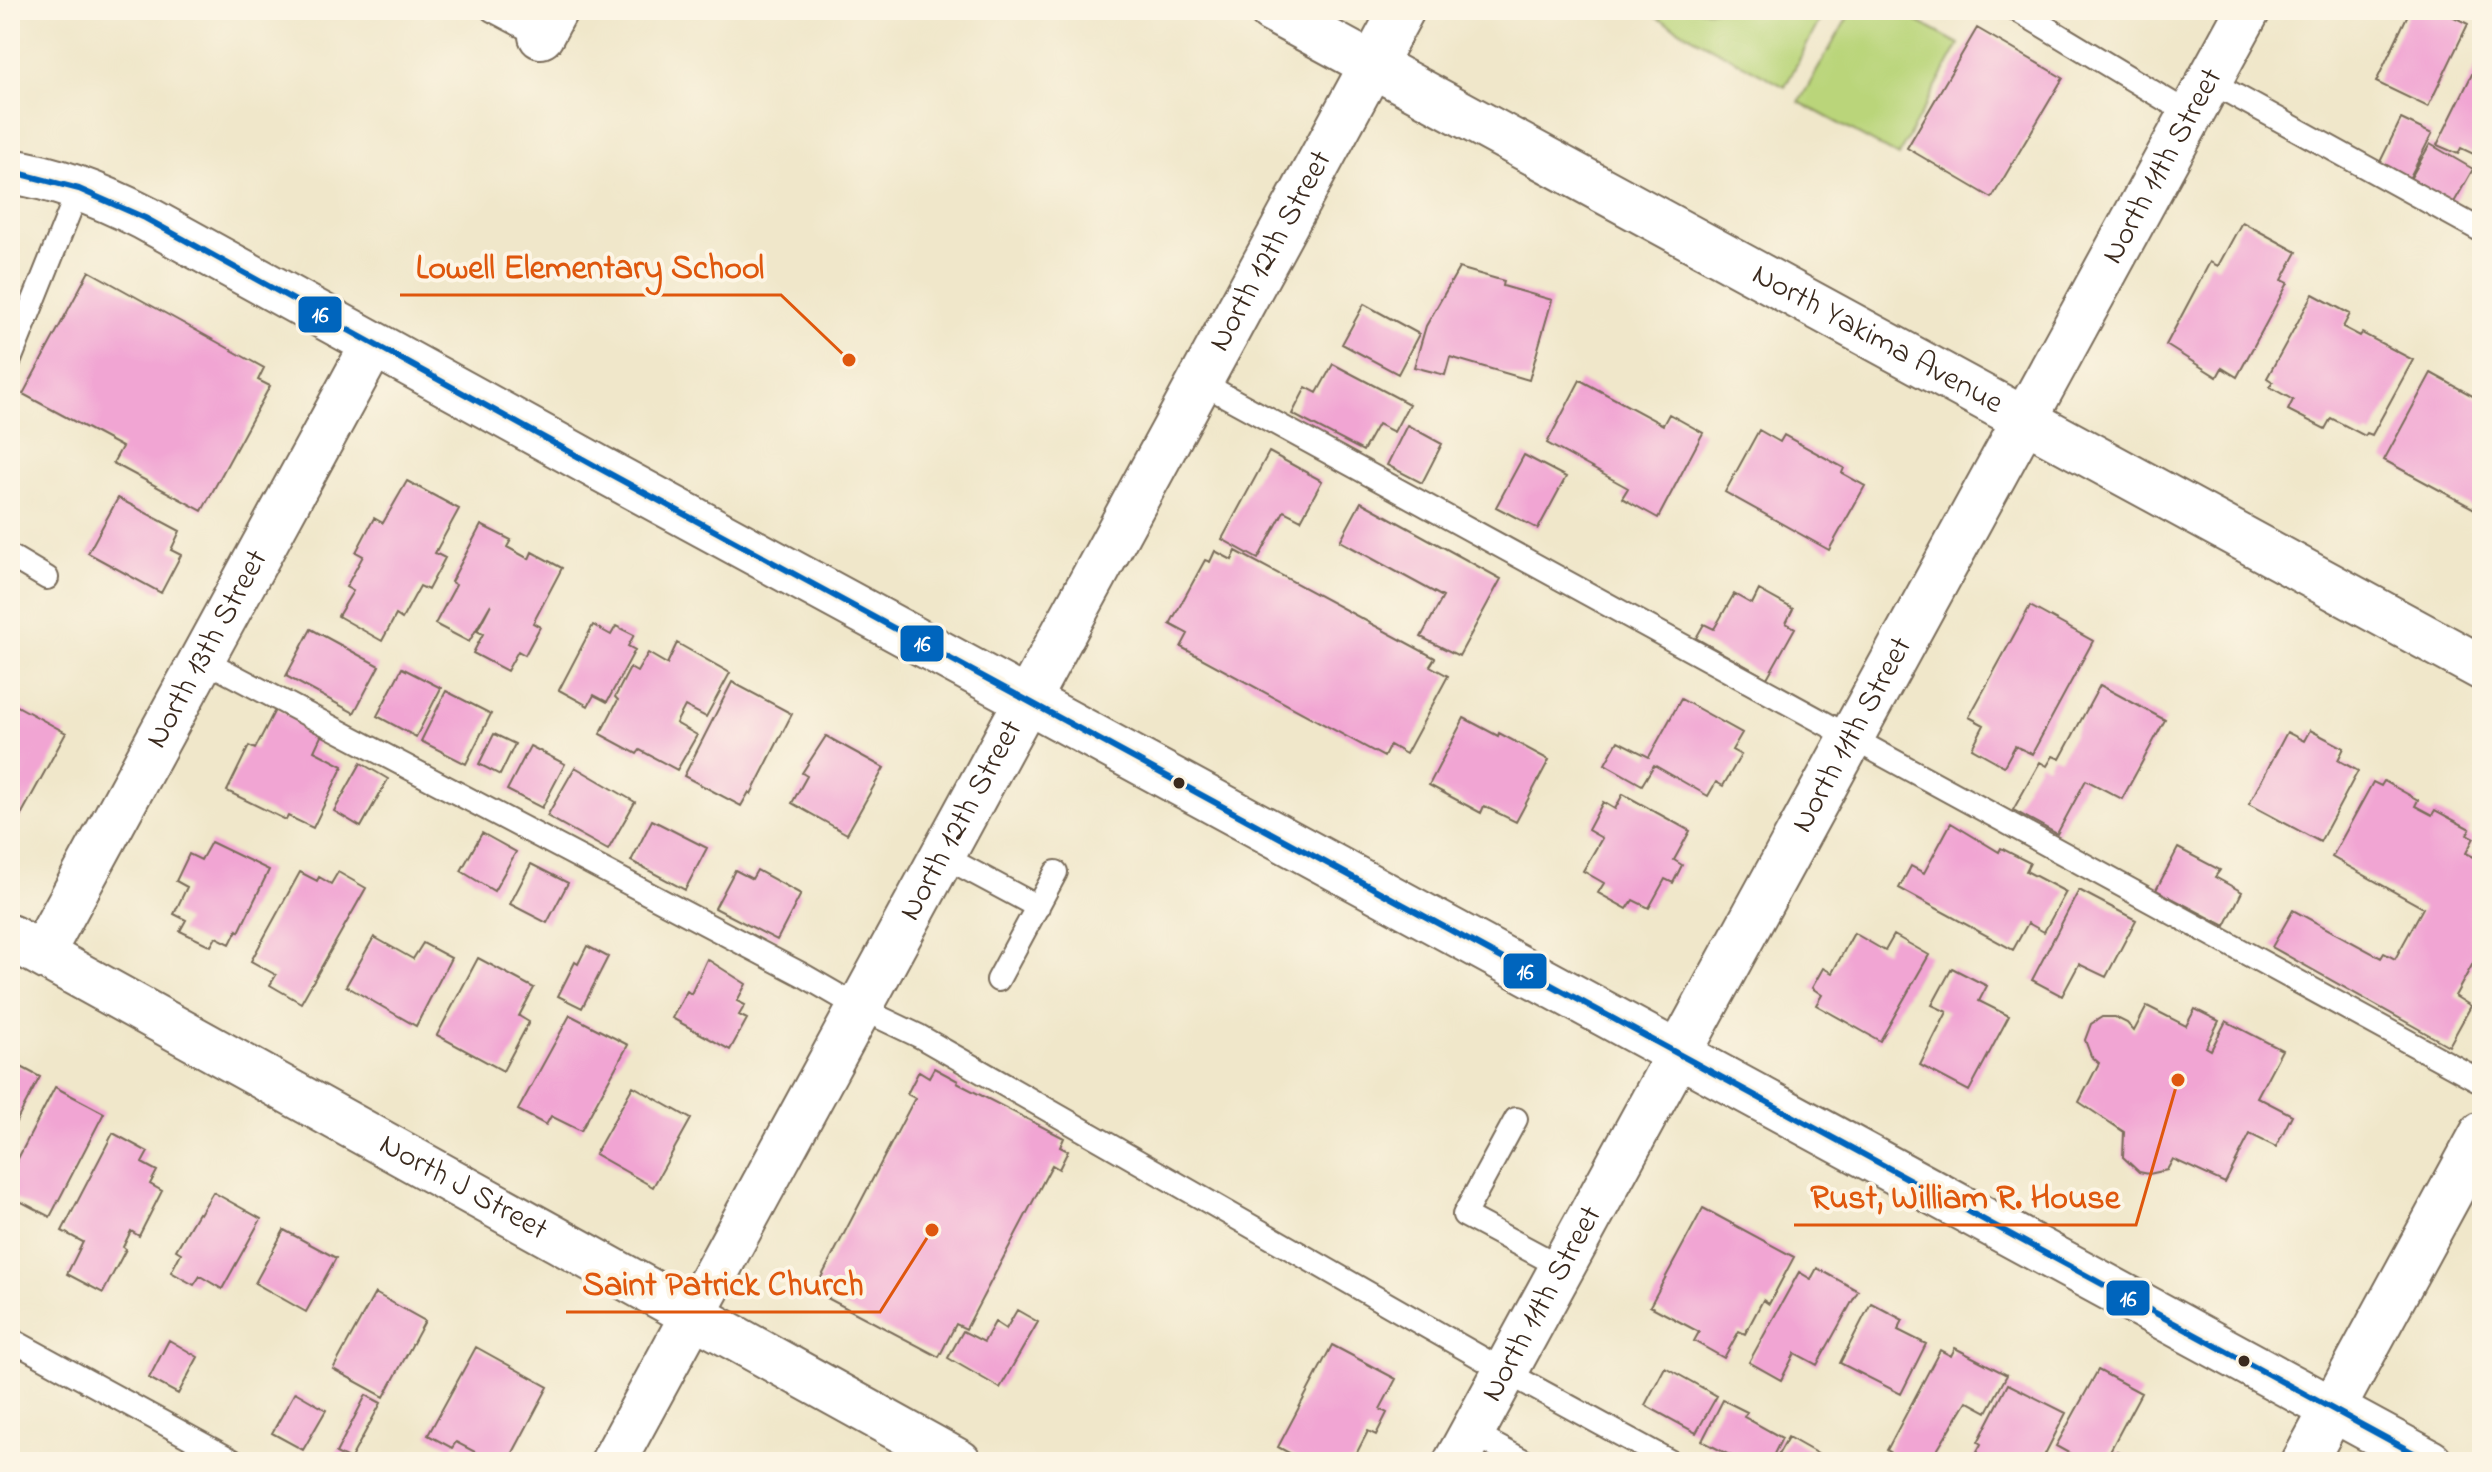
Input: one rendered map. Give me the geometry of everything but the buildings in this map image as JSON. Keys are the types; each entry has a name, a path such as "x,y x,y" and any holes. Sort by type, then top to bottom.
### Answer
{"street":[{"name":"North Yakima Avenue","path":"1271,10 2482,668"},
{"name":"North 12th Street","path":"613,1462 1402,10"},
{"name":"North 11th Street","path":"1464,1447 2248,10"},
{"path":"10,171 79,188 145,218 373,345 2430,1462"},
{"name":"North 13th Street","path":"26,945 202,659 373,345"},
{"name":"North J Street","path":"26,945 959,1462"},
{"path":"2304,1462 2482,1134"}],"lane":[{"path":"492,10 548,23"},
{"path":"2017,10 2482,231"},
{"path":"10,360 79,188"},
{"path":"1200,382 2482,1082"},
{"path":"10,556 47,578"},
{"path":"202,659 803,975 860,1008 919,1036 1506,1372 1671,1462"},
{"path":"943,856 1038,907"},
{"path":"998,980 1056,872"},
{"path":"1516,1119 1464,1215 1563,1268"},
{"path":"10,1339 235,1462"},
{"path":"1464,1447 1526,1462"}],"green space":[{"path":"1643,10 1825,10 1785,87"},
{"path":"1852,10 1896,10 1959,44 1898,156 1799,102"}],"transit line":[{"name":"16","path":"10,171 79,189 145,218 599,468 2430,1462"}],"place":[{"name":"Lowell Elementary School","path":"849,360"},
{"name":"Rust, William R. House","path":"2178,1080"},
{"name":"Saint Patrick Church","path":"932,1230"}]}
